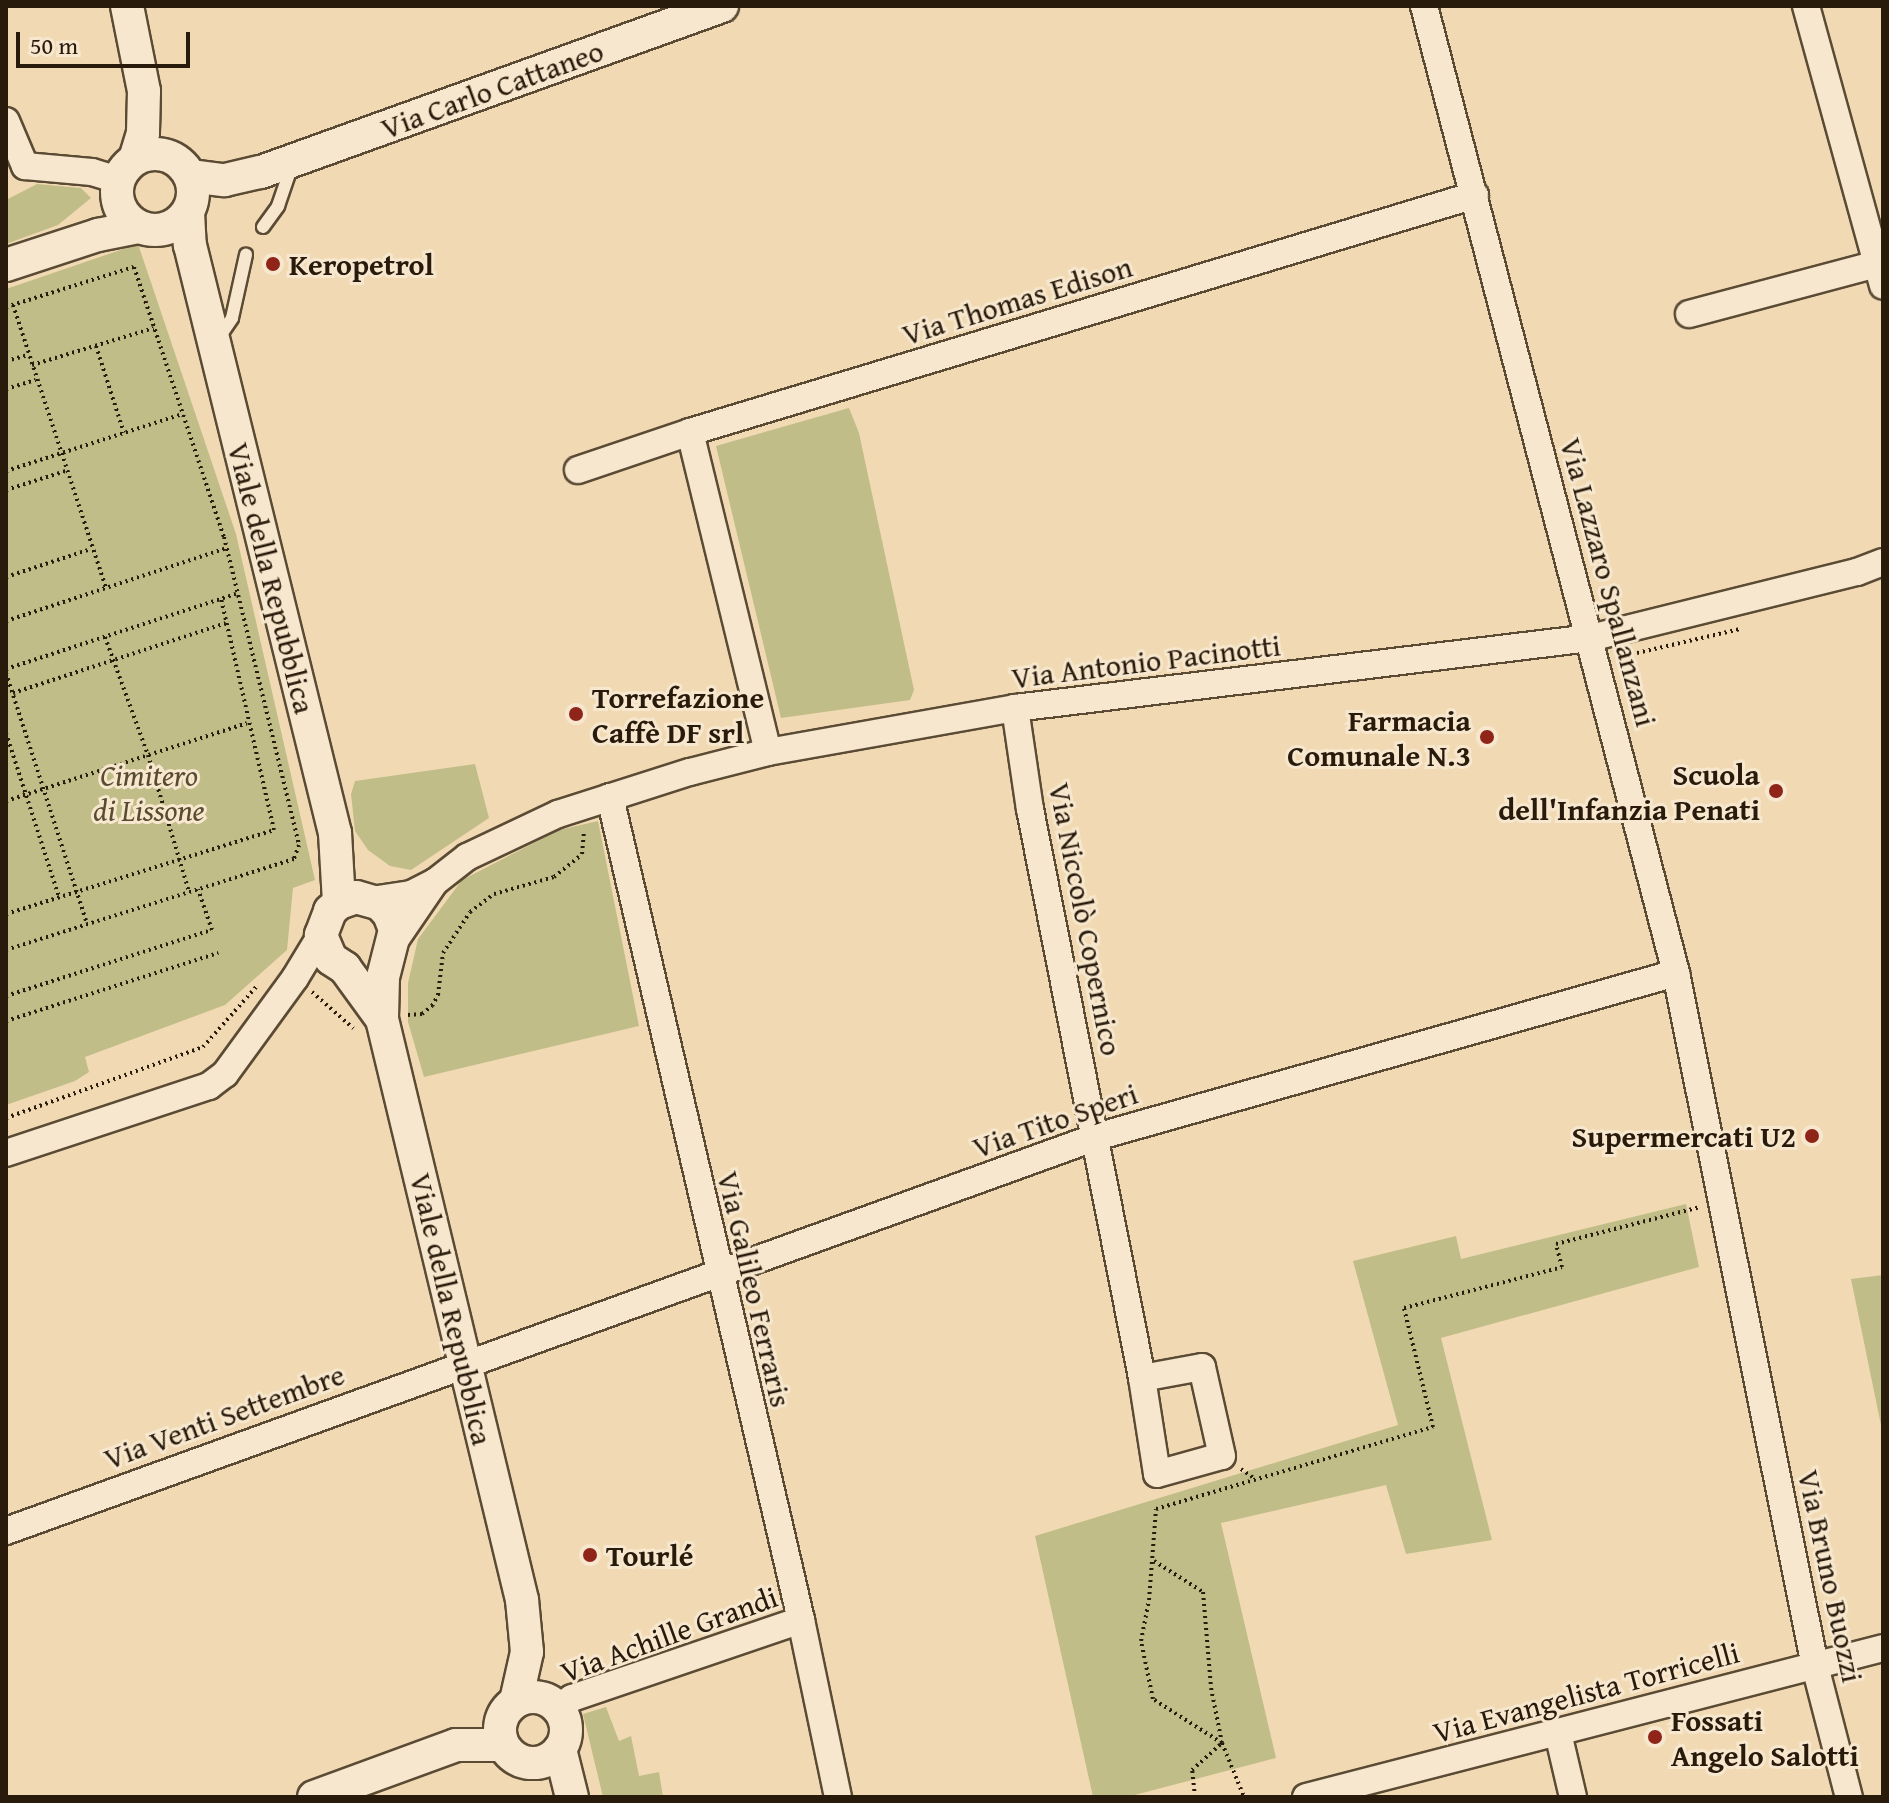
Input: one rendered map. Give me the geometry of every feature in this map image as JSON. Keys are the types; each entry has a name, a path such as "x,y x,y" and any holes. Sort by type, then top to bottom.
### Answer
{"street":[{"path":"67,243 92,226 123,178 143,133 145,111 138,49 127,6"},
{"name":"Via Carlo Cattaneo","path":"187,189 261,172 722,6"},
{"name":"Via Lazzaro Spallanzani","path":"1424,6 1676,973 1764,1414"},
{"path":"1689,314 1880,275 1806,6"},
{"name":"Viale della Repubblica","path":"138,49 187,189 190,245 335,833 339,903"},
{"path":"12,139 25,166 123,178"},
{"path":"6,265 67,243 142,228 165,229 187,189 163,154 149,154 123,178"},
{"name":"Viale della Repubblica","path":"123,178 124,215 142,228 177,267 211,334"},
{"name":"Via Thomas Edison","path":"578,470 690,432 1475,195"},
{"path":"690,432 768,752"},
{"name":"Via Antonio Pacinotti","path":"371,900 411,894 435,882 467,857 517,831 610,797 768,752 1015,708 1590,638 1842,576 1883,562"},
{"name":"Via Niccolò Copernico","path":"1015,708 1030,809 1142,1378"},
{"name":"Via Galileo Ferraris","path":"610,797 718,1274 801,1620 838,1797"},
{"name":"Viale della Repubblica","path":"335,833 371,900 389,914 395,930 381,998 382,1019 522,1600 548,1673 555,1705 566,1724 547,1756 572,1797"},
{"name":"Via Antonio Pacinotti","path":"391,949 435,882"},
{"path":"6,1153 209,1086 225,1074 295,978 321,935 323,922 339,903 356,897 371,900"},
{"name":"Viale della Repubblica","path":"321,935 324,948 343,967 382,1019"},
{"path":"295,978 343,967 366,970 391,949"},
{"name":"Via Tito Speri","path":"465,1362 1096,1137 1676,973"},
{"name":"Via Venti Settembre","path":"6,1531 465,1362"},
{"name":"Via Bruno Buozzi","path":"1764,1414 1815,1666 1849,1797"},
{"name":"Viale della Repubblica","path":"507,1721 527,1652 522,1600"},
{"name":"Via Achille Grandi","path":"555,1705 801,1620"},
{"name":"Via Evangelista Torricelli","path":"1306,1797 1883,1648"},
{"path":"314,1797 456,1745 507,1721 534,1696 555,1705"},
{"path":"507,1721 521,1761 547,1756 558,1797"},
{"path":"1558,1733 1573,1797"}],"lane":[{"path":"263,227 278,206 294,160"},
{"path":"211,334 232,318 246,255"}],"path":[{"path":"6,307 134,267 227,548 299,845 294,859 6,950"},
{"path":"13,305 106,588"},
{"path":"32,365 154,328"},
{"path":"96,346 124,433"},
{"path":"6,361 28,355"},
{"path":"6,389 36,380"},
{"path":"6,471 183,414"},
{"path":"6,490 66,471"},
{"path":"6,621 227,548"},
{"path":"6,577 92,549"},
{"path":"87,924 6,671 236,594"},
{"path":"6,914 274,830 221,599"},
{"path":"13,693 226,623"},
{"path":"105,637 148,755 189,892"},
{"path":"6,801 247,723"},
{"path":"6,733 59,897"},
{"path":"295,978 352,1028 382,1019 422,1014 432,1006 438,995 443,953 470,912 494,894 554,877 582,854 586,816"},
{"path":"6,996 212,930 198,889"},
{"path":"6,1021 218,953"},
{"path":"6,1118 203,1047 258,983"},
{"path":"1222,1743 1153,1699 1141,1641 1154,1561 1156,1509 1433,1427 1404,1308 1562,1267 1556,1244 1722,1201"},
{"path":"1154,1561 1203,1592 1211,1688 1222,1743 1244,1797"},
{"path":"1195,1797 1192,1770 1222,1743"}],"green space":[{"path":"37,184 81,188 91,198 58,225 6,244 6,200"},
{"name":"Cimitero di Lissone","path":"138,244 236,534 315,880 293,888 287,950 225,1005 85,1057 89,1072 75,1081 6,1105 6,289"},
{"path":"849,408 859,433 914,690 910,700 781,718 716,446"},
{"path":"475,764 489,818 411,870 390,866 368,850 355,831 351,794 355,781"},
{"path":"598,821 639,1026 424,1077 408,1022 408,983 418,939 462,880 559,830"},
{"path":"1686,1204 1699,1267 1441,1338 1492,1540 1406,1554 1386,1485 1221,1523 1276,1758 1127,1797 1093,1797 1035,1536 1398,1425 1353,1261 1456,1236 1461,1259"},
{"path":"1883,1275 1883,1435 1851,1279"},
{"path":"606,1707 619,1741 631,1736 639,1776 659,1772 663,1797 603,1797 583,1714"}],"place":[{"name":"Keropetrol","path":"273,264"},
{"name":"Torrefazione Caffè DF srl","path":"576,714"},
{"name":"Farmacia Comunale N.3","path":"1487,737"},
{"name":"Scuola dell'Infanzia Penati","path":"1776,791"},
{"name":"Supermercati U2","path":"1812,1136"},
{"name":"Tourlé","path":"590,1555"},
{"name":"Fossati Angelo Salotti","path":"1655,1737"}]}
